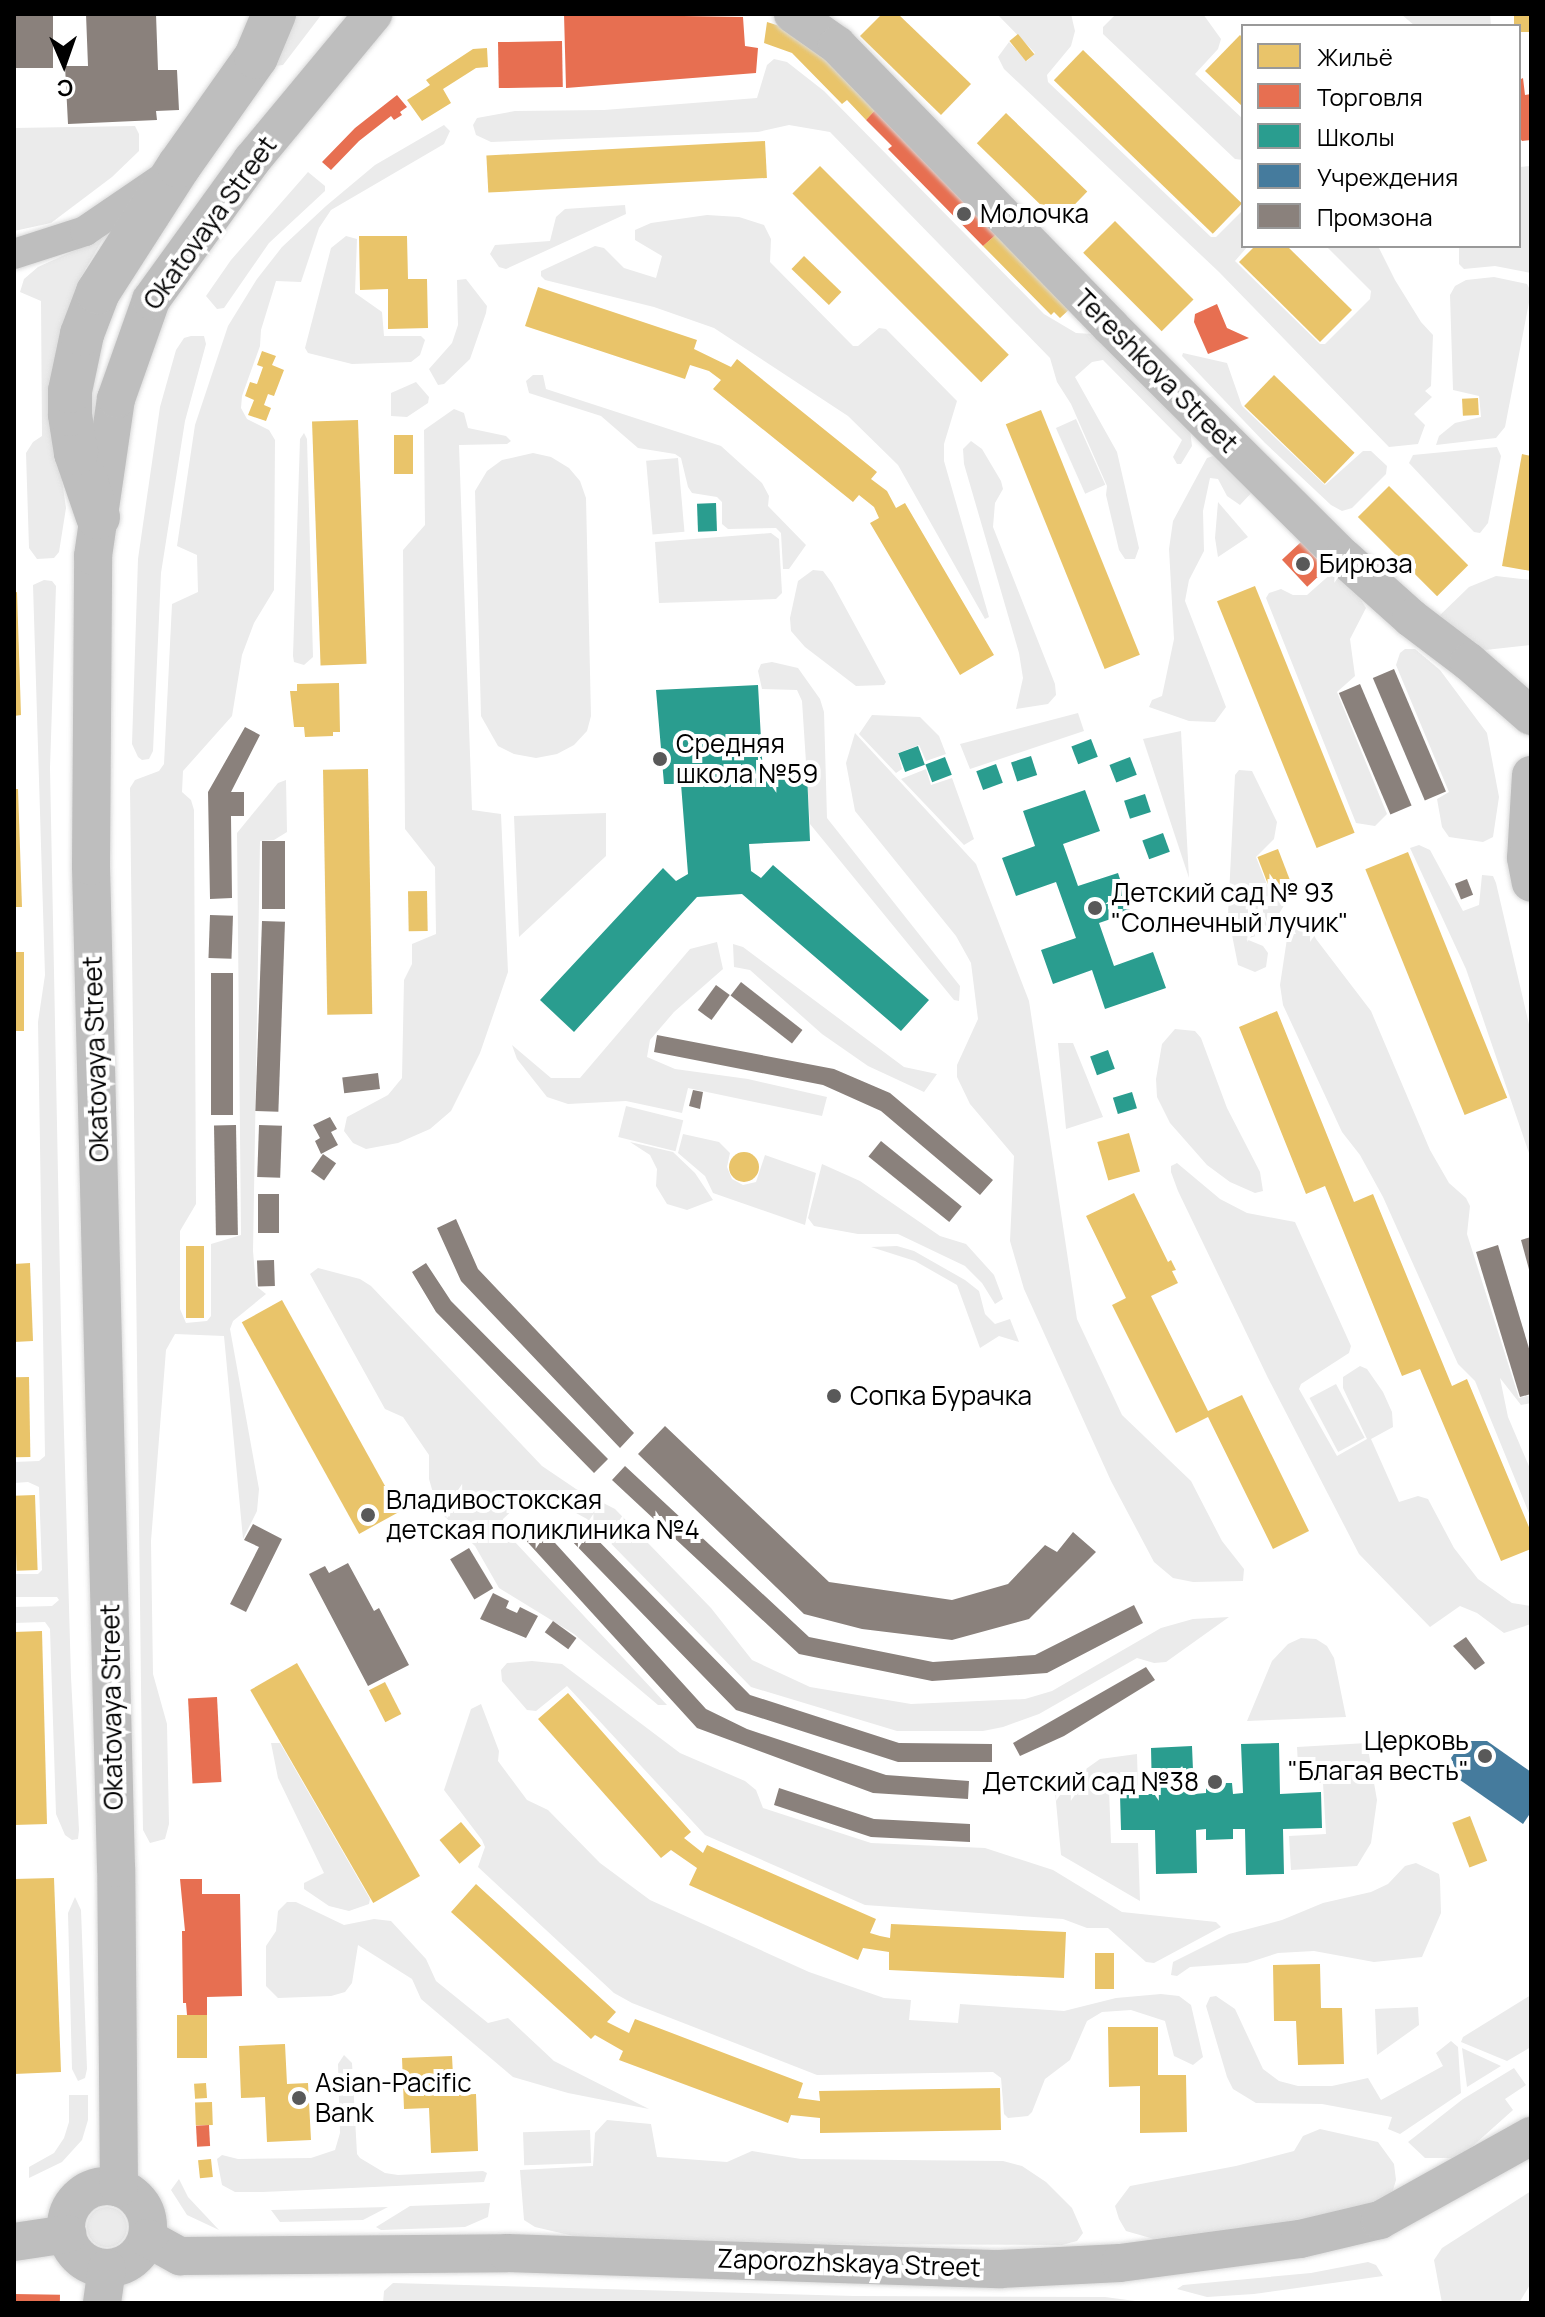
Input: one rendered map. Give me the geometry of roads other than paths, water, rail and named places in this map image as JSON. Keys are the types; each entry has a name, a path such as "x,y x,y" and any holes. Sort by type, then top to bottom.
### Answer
{"highway":[{"path":"98,517 76,453 70,414 70,391 82,334 98,292 179,166 256,57 274,14"}],"main road":[{"name":"Okatovaya Street","path":"119,2188 116,1868 91,852 92,584 98,517 116,399 151,300 252,160 373,14"},
{"name":"Tereshkova Street","path":"793,14 837,45 1213,430 1361,574 1531,716"},
{"path":"1531,775 1526,858 1531,883"},
{"name":"Zaporozhskaya Street","path":"147,2238 180,2256 507,2253 757,2258 1000,2269 1120,2263 1300,2239 1380,2220 1531,2136"},
{"path":"101,2187 119,2188 143,2207 147,2238 105,2286 91,2265 78,2256 67,2234 68,2216 84,2194 101,2187"},
{"path":"14,2242 67,2234"}],"street":[{"path":"14,254 85,231 179,166"}],"place":[{"name":"Молочка","path":"964,214"},
{"name":"Бирюза","path":"1303,564"},
{"name":"Средняя школа №59","path":"660,759"},
{"name":"Детский сад № 93 \"Солнечный лучик\"","path":"1095,908"},
{"name":"Сопка Бурачка","path":"834,1396"},
{"name":"Владивостокская детская поликлиника №4","path":"368,1515"},
{"name":"Церковь \"Благая весть\"","path":"1485,1756"},
{"name":"Детский сад №38","path":"1215,1782"},
{"name":"Asian-Pacific Bank","path":"299,2098"}]}
